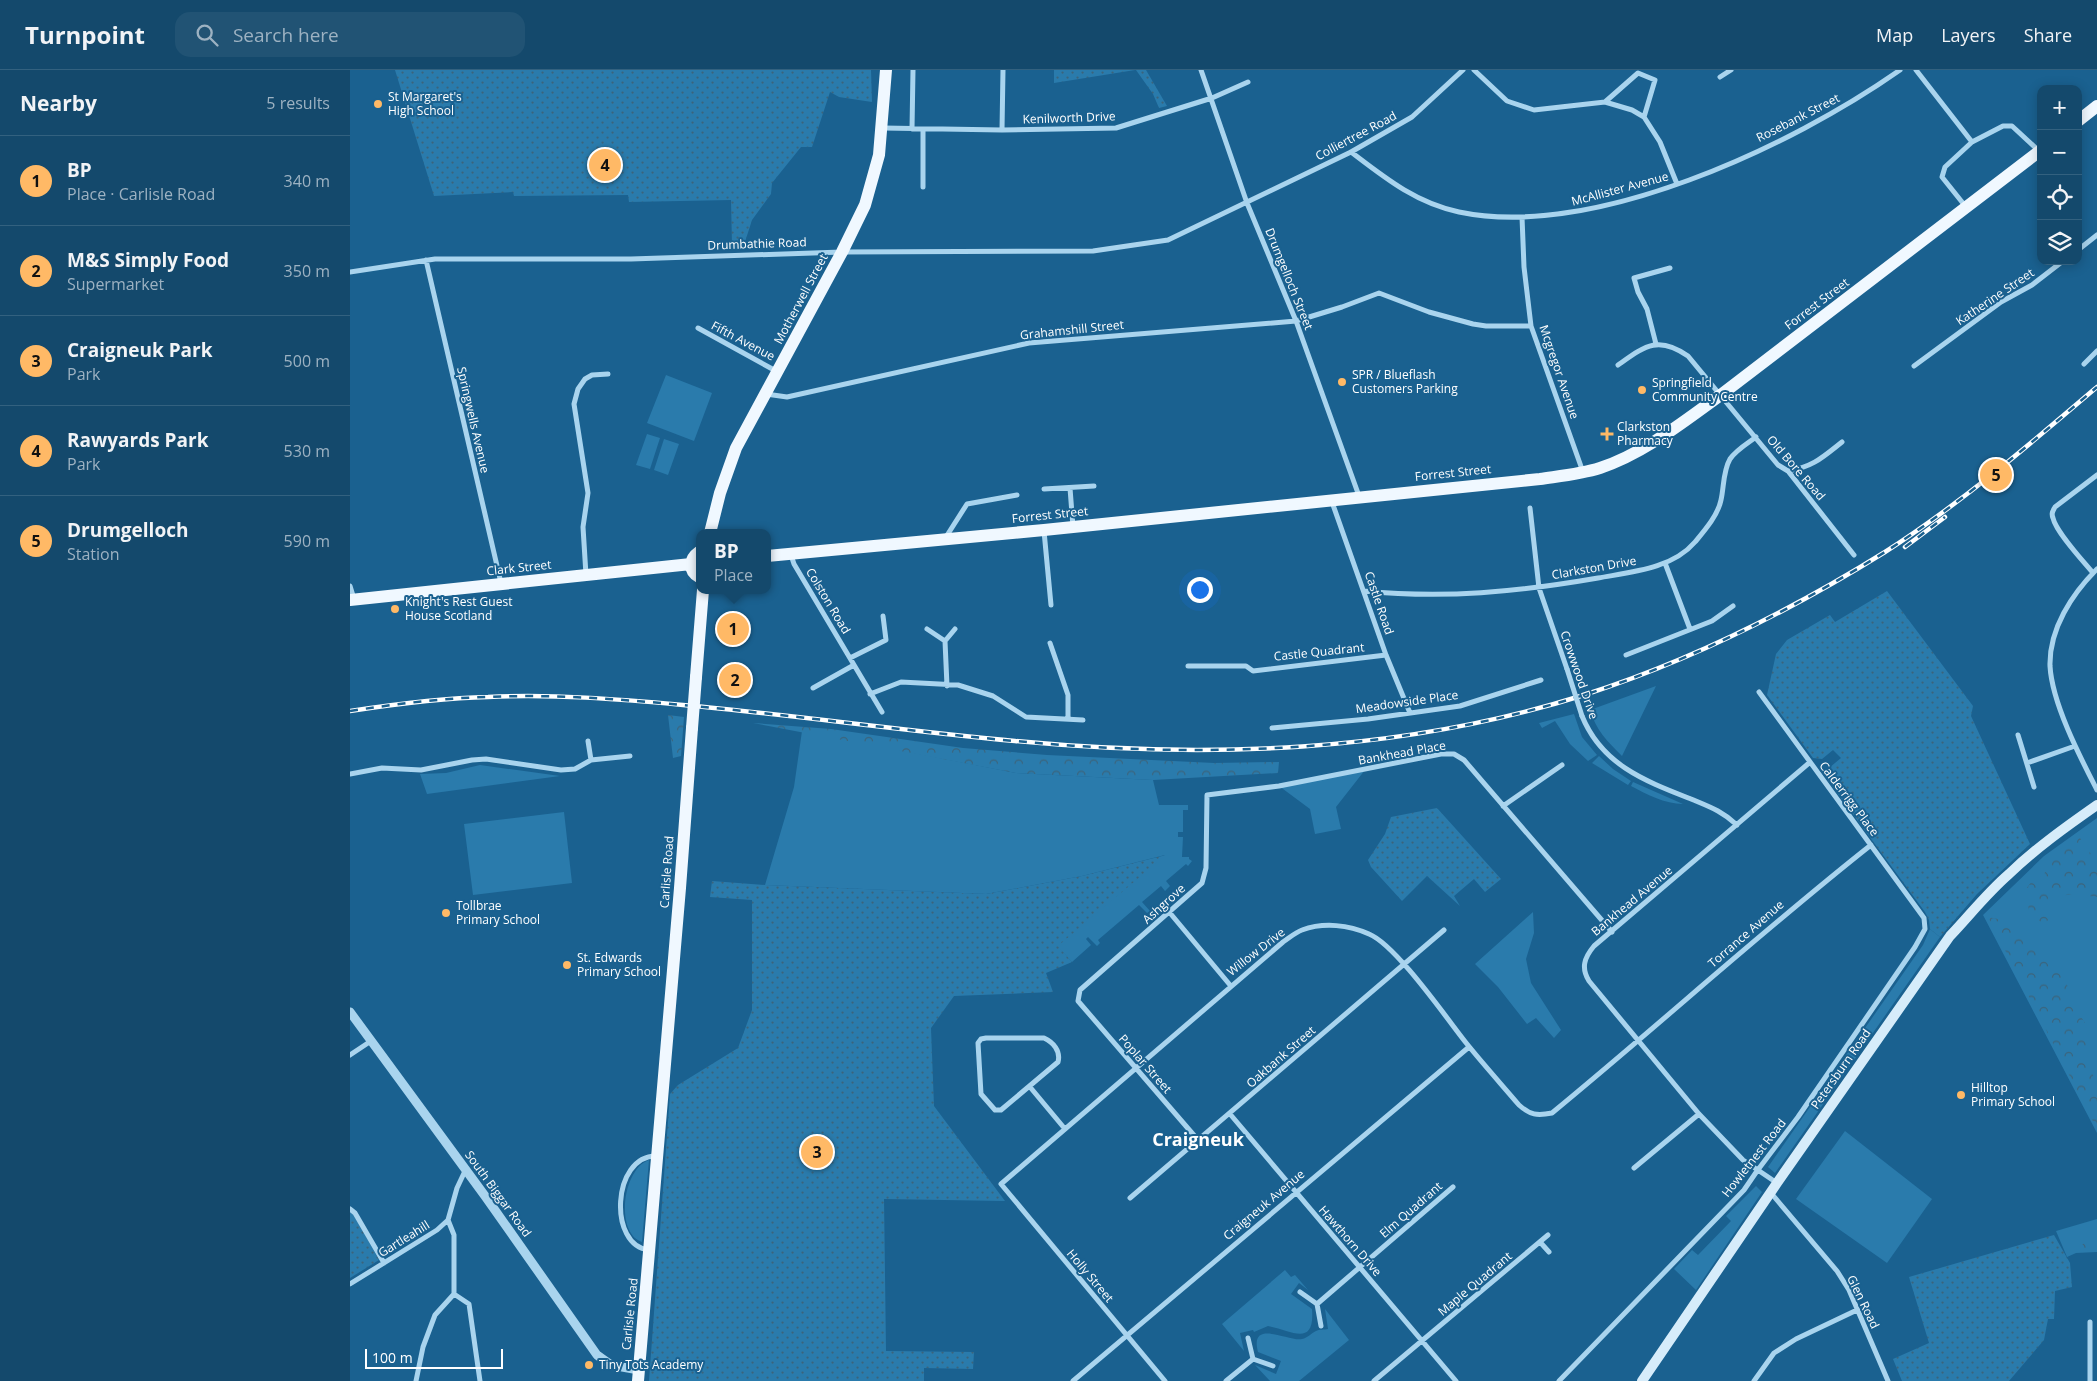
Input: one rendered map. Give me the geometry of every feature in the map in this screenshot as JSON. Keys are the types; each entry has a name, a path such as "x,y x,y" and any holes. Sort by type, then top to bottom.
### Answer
{"main road":[{"name":"Motherwell Street","path":"711,529 730,462 842,252 870,190 877,166 886,70"},
{"path":"2082,117 2097,106"},
{"name":"Forrest Street","path":"771,556 944,540 1359,496 1540,479 1600,468 1627,456 1672,430 1722,394 2037,152"},
{"path":"696,554 690,564 696,574"},
{"name":"Clark Street","path":"352,600 690,564"},
{"name":"Carlisle Road","path":"638,1375 650,1250 703,594"},
{"name":"Petersburn Road","path":"1642,1381 1777,1183 1950,936 2009,873 2053,836 2097,804"}],"street":[{"path":"912,129 913,70"},
{"path":"1002,70 1002,130"},
{"name":"Drumgelloch Street","path":"1201,70 1247,203 1296,321 1359,496"},
{"name":"Colliertree Road","path":"1247,203 1351,152 1412,117 1463,70"},
{"path":"1474,70 1507,101 1534,110 1605,102 1620,106 1644,117 1660,142 1677,184"},
{"path":"1720,77 1730,70"},
{"name":"Rosebank Street","path":"1700,176 1780,141 1864,95 1900,70"},
{"path":"1916,70 1972,142"},
{"path":"1605,102 1638,72 1654,80 1644,117"},
{"name":"Kenilworth Drive","path":"882,128 1002,130 1116,128 1212,98 1248,82"},
{"path":"1966,207 1942,177 1945,167 1972,142 2003,126 2012,126 2037,147"},
{"path":"923,129 923,187"},
{"name":"McAllister Avenue","path":"1351,152 1401,190 1426,202 1458,212 1489,216 1522,217 1579,212 1620,202 1700,176"},
{"name":"Drumbathie Road","path":"350,272 426,260 631,259 842,252 1093,251 1168,240 1247,203"},
{"name":"Mcgregor Avenue","path":"1522,217 1524,267 1531,326 1583,472"},
{"path":"2082,247 2097,235"},
{"name":"Springwells Avenue","path":"426,260 501,584"},
{"name":"Katherine Street","path":"1914,366 2001,302 2032,285 2058,265"},
{"path":"1618,365 1642,348 1656,344 1647,309 1638,292 1634,278 1670,268"},
{"name":"Grahamshill Street","path":"766,394 787,397 1030,343 1296,321 1380,293 1429,312 1474,324 1486,326 1531,326"},
{"name":"Fifth Avenue","path":"698,328 778,372"},
{"name":"Old Bore Road","path":"1656,344 1668,345 1688,356 1722,394 1778,465 1788,471 1854,555"},
{"path":"2084,364 2097,351"},
{"path":"586,575 583,527 588,493 574,404 578,389 586,379 592,376 608,374"},
{"name":"Clarkston Drive","path":"1364,591 1411,596 1460,595 1539,588 1637,571 1665,563 1694,543 1712,520 1721,502 1730,459 1756,437"},
{"path":"1788,471 1805,468 1819,460 1842,442"},
{"path":"2092,573 2058,529 2053,520 2052,513 2055,507 2097,475"},
{"path":"1044,489 1094,486"},
{"path":"1070,488 1073,527"},
{"path":"944,540 967,504 1017,495"},
{"name":"Castle Road","path":"1331,499 1386,655 1410,713"},
{"name":"Crowwood Drive","path":"1530,508 1539,588 1582,716 1592,737 1622,767 1645,781 1722,811 1737,825"},
{"path":"1044,530 1051,605"},
{"name":"Colston Road","path":"790,554 794,564 882,712"},
{"path":"1665,563 1690,629"},
{"path":"2097,568 2076,593 2059,623 2050,664 2055,692 2075,746 2097,790"},
{"path":"350,586 352,600"},
{"path":"1626,655 1712,621 1733,606"},
{"path":"850,658 886,640 883,616"},
{"path":"927,629 945,641"},
{"path":"947,686 945,641 955,629"},
{"path":"1050,643 1068,695 1068,719"},
{"name":"Castle Quadrant","path":"1188,666 1246,666 1254,671 1262,668 1386,655"},
{"path":"813,688 854,665"},
{"name":"Meadowside Place","path":"1272,728 1460,706 1541,680"},
{"path":"870,694 901,682 958,686 993,696 1026,717 1083,720"},
{"name":"Calderrigg Place","path":"1759,692 1924,918"},
{"path":"2018,735 2034,787"},
{"path":"588,741 591,760"},
{"path":"2026,763 2075,746"},
{"name":"Bankhead Place","path":"1208,795 1279,786 1448,753 1454,754 1464,760 1612,932"},
{"path":"350,774 382,768 421,770 486,759 562,770 575,769 591,760 630,756"},
{"name":"Bankhead Avenue","path":"1777,1183 1743,1160 1698,1114 1585,975 1583,967 1588,952 1809,763"},
{"path":"1503,806 1562,765"},
{"name":"Ashgrove","path":"1078,1001 1080,990 1202,883 1206,868 1208,795"},
{"name":"Torrance Avenue","path":"1638,1042 1800,901 1870,845"},
{"path":"1170,913 1230,985"},
{"name":"Howletnest Road","path":"1559,1381 1744,1190 1798,1117 1915,947 1925,929 1924,918"},
{"name":"Willow Drive","path":"1000,1184 1230,985 1283,942 1302,930 1329,925 1350,928 1371,934 1387,946 1404,964 1469,1047 1528,1113 1539,1116 1552,1113 1638,1042"},
{"name":"Oakbank Street","path":"1130,1198 1444,930"},
{"name":"Poplar Street","path":"1078,1001 1198,1140"},
{"name":"South Biggar Road","path":"350,1012 597,1355 611,1365 638,1375"},
{"path":"1044,1038 1050,1041 1057,1049 1060,1057 1058,1062 1030,1086 1001,1110 995,1110 981,1094 978,1043 981,1039 1044,1038"},
{"path":"350,1055 370,1041"},
{"name":"Craigneuk Avenue","path":"1073,1381 1469,1047"},
{"path":"1030,1086 1064,1129"},
{"name":"Hawthorn Drive","path":"1230,1114 1456,1381"},
{"path":"1634,1168 1698,1114"},
{"path":"650,1250 638,1247 628,1235 620,1202 622,1189 633,1166 643,1158 657,1156"},
{"name":"Gartleahill","path":"350,1284 437,1230 448,1220 457,1188 465,1171"},
{"name":"Holly Street","path":"1000,1184 1165,1381"},
{"name":"Elm Quadrant","path":"1317,1304 1453,1187"},
{"name":"Glen Road","path":"1771,1193 1837,1271 1849,1290 1888,1381"},
{"path":"350,1209 355,1213 384,1263"},
{"path":"416,1381 423,1347 435,1316 454,1294 454,1234 448,1220"},
{"name":"Maple Quadrant","path":"1374,1381 1548,1235"},
{"path":"1540,1242 1548,1252"},
{"path":"1300,1292 1317,1304 1321,1326"},
{"path":"454,1294 469,1304 480,1381"},
{"path":"1754,1381 1774,1353 1796,1339 1857,1310"},
{"path":"2090,1322 2090,1381"},
{"path":"1248,1338 1253,1359"},
{"path":"1253,1359 1273,1366"},
{"path":"1226,1381 1253,1359"}],"green space":[{"path":"395,70 871,70 872,102 839,97 830,92 812,147 801,147 772,183 771,194 752,220 744,245 732,245 731,200 629,202 628,195 514,196 513,192 434,196"},
{"path":"1054,70 1135,70 1054,83"},
{"path":"1136,70 1146,70 1167,106 1159,108 1153,94"},
{"path":"666,375 712,393 694,441 647,423"},
{"path":"647,434 660,438 650,469 636,465"},
{"path":"664,439 679,444 668,475 654,470"},
{"path":"1887,591 1973,706 1971,716 2030,844 1977,894 1940,937 1930,929 1929,920 1925,912 1827,779 1829,768 1841,758 1833,750 1822,759 1813,758 1767,695 1776,654 1787,640 1830,615 1835,622"},
{"path":"1656,686 1622,756 1599,729 1590,710"},
{"path":"1574,714 1582,737 1597,755 1588,761 1570,744 1555,721 1542,728 1539,723"},
{"path":"668,715 684,717 681,756 673,758"},
{"path":"753,723 831,729 963,748 1047,755 1214,763 1279,762 1278,773 1153,780 1016,773"},
{"path":"802,731 1016,773 1153,780 1159,805 1188,805 1188,810 1183,810 1183,832 1178,832 1178,837 1183,837 1182,857 1189,857 1192,861 1188,866 1186,864 1166,881 1170,886 1165,891 1161,886 1142,902 1150,911 1147,913 1139,905 1098,940 1100,943 1097,946 1088,937 1086,939 1091,945 1072,962 1057,946 1165,855 1082,876 986,894 765,885 794,787"},
{"path":"1599,756 1613,769 1631,781 1628,785 1592,763"},
{"path":"480,765 560,776 427,794 420,774 446,773"},
{"path":"1365,770 1336,807 1341,829 1315,834 1310,809 1279,786"},
{"path":"1633,782 1683,804 1676,804 1649,795 1631,786"},
{"path":"1437,808 1501,879 1485,892 1474,879 1454,896 1460,906 1427,876 1402,901 1371,867 1368,860 1385,834 1391,817"},
{"path":"564,812 572,883 473,895 464,824"},
{"path":"2097,818 2097,1133 1983,915 2044,856"},
{"path":"2080,838 2097,866 2097,897 2074,894 2051,901 2051,916 2044,925 2029,912 2026,889 2032,881 2044,875 2052,853 2067,841"},
{"path":"1166,855 1058,946 1072,962 1046,973 1053,992 954,996 931,1028 934,1106 1005,1201 884,1199 886,1351 974,1352 973,1369 924,1368 924,1381 649,1381 670,1094 678,1085 738,1048 752,1010 752,900 710,897 712,881 986,894 1082,876"},
{"path":"1533,912 1534,933 1526,959 1531,983 1561,1030 1554,1038 1536,1018 1527,1024 1498,987 1475,964"},
{"path":"1988,917 2018,923 2022,932 2033,942 2045,949 2061,970 2078,1012 2085,1023 2089,1058 2097,1092 2097,1129"},
{"path":"1930,929 1940,937 1775,1173 1768,1167 1923,945"},
{"path":"1845,1131 1932,1199 1887,1263 1796,1199"},
{"path":"649,1160 642,1242 633,1237 628,1227 625,1215 625,1201 633,1175 640,1166"},
{"path":"1756,1186 1762,1192 1696,1290 1674,1269 1692,1250 1698,1255 1731,1221 1726,1216"},
{"path":"350,1212 354,1215 379,1260 350,1278"},
{"path":"2097,1219 2097,1252 2076,1253 2067,1257 2056,1231"},
{"path":"2054,1235 2070,1263 2072,1287 2055,1291 2054,1319 2048,1319 2044,1340 2009,1381 1902,1381 1893,1359 1929,1343 1909,1277"},
{"path":"2097,1242 2097,1251 2077,1251 2084,1243"},
{"path":"1285,1270 1291,1277 1295,1275 1308,1290 1299,1283 1291,1294 1312,1309 1310,1329 1300,1334 1268,1326 1254,1332 1253,1330 1240,1333 1244,1351 1222,1324"},
{"path":"1325,1309 1349,1340 1299,1381 1270,1381 1255,1365 1276,1374 1281,1361 1258,1352 1257,1342 1259,1336 1272,1334 1302,1339 1317,1330 1328,1329"}],"railway":[{"path":"350,711 419,702 471,698 512,696 586,698 725,709 1015,741 1159,750 1230,750 1302,746 1373,740 1444,729 1515,714 1623,682 1701,650 1776,614 1849,574 1913,534 1994,473 2097,387"},
{"path":"1905,547 1945,517"}],"place":[{"name":"St Margaret's High School","path":"378,104"},
{"name":"Rawyards Park","path":"605,165"},
{"name":"SPR / Blueflash Customers Parking","path":"1342,382"},
{"name":"Springfield Community Centre","path":"1642,390"},
{"name":"Clarkston Pharmacy","path":"1607,434"},
{"name":"Drumgelloch","path":"1996,475"},
{"name":"Knight's Rest Guest House Scotland","path":"395,609"},
{"name":"BP","path":"733,629"},
{"name":"M&S Simply Food","path":"735,680"},
{"name":"Tollbrae Primary School","path":"446,913"},
{"name":"St. Edwards Primary School","path":"567,965"},
{"name":"Hilltop Primary School","path":"1961,1095"},
{"name":"Craigneuk Park","path":"817,1152"},
{"name":"Tiny Tots Academy","path":"589,1365"}],"district":[{"name":"Craigneuk","path":"1198,1140"}]}
